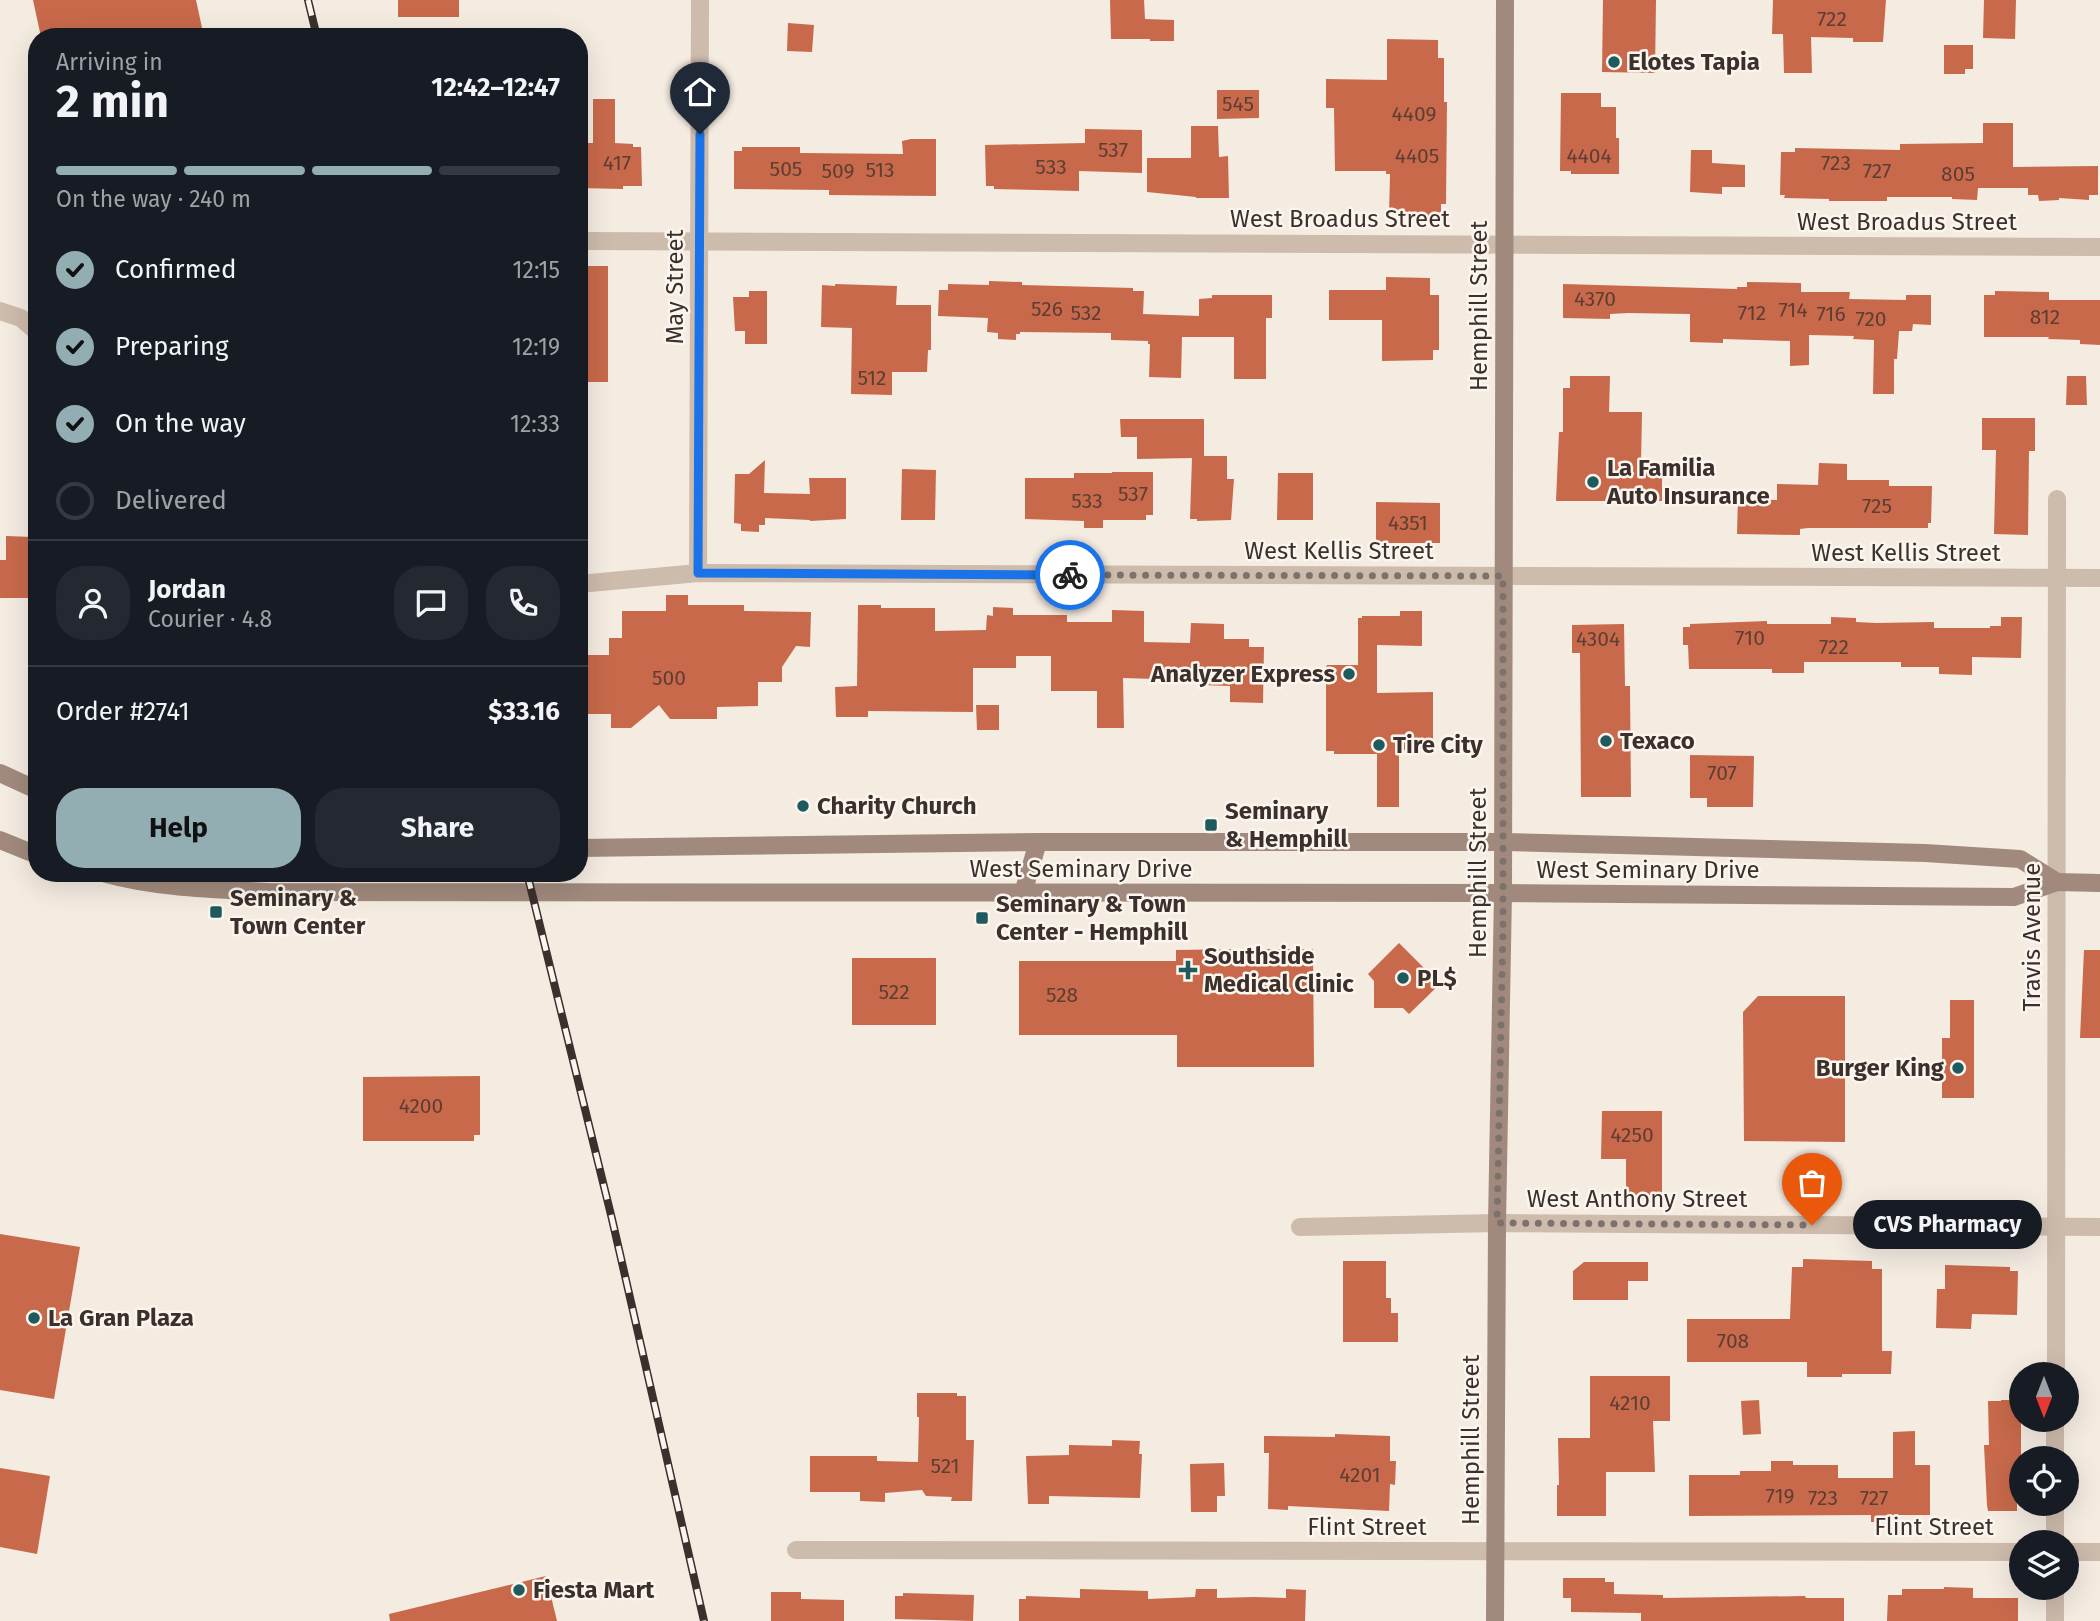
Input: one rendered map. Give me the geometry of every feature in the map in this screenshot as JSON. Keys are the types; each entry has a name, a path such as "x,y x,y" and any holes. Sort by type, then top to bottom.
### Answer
{"main road":[{"name":"Hemphill Street","path":"1495,1621 1497,1223 1504,842 1505,0"},
{"path":"0,773 28,786"},
{"path":"0,840 28,851"},
{"name":"West Seminary Drive","path":"588,848 1038,842 1504,842 1925,853 2020,859 2057,881"},
{"path":"1023,893 1038,842"},
{"name":"West Seminary Drive","path":"147,882 188,888 268,892 1503,893 2014,897 2057,881 2100,883"}],"street":[{"name":"May Street","path":"698,573 700,0"},
{"name":"West Broadus Street","path":"588,241 2100,247"},
{"path":"7,313 21,318 28,324"},
{"name":"Travis Avenue","path":"2056,1362 2057,499"},
{"name":"West Kellis Street","path":"588,583 698,573 2100,578"},
{"name":"West Anthony Street","path":"1300,1227 1497,1223 2100,1227"},
{"name":"Flint Street","path":"796,1550 2009,1552"},
{"path":"2079,1552 2100,1552"},
{"path":"2055,1600 2055,1621"}],"building":[{"path":"33,0 196,0 202,28 39,28"},
{"path":"398,0 459,0 459,17 398,17"},
{"path":"1110,0 1144,0 1145,19 1174,20 1174,41 1111,39"},
{"path":"1603,0 1656,0 1655,73 1602,72"},
{"path":"1773,0 1886,0 1883,42 1811,37 1812,73 1784,73 1783,34 1772,34"},
{"path":"1984,0 2016,0 2015,39 1983,38"},
{"path":"788,23 814,25 812,52 787,51"},
{"path":"1387,39 1438,40 1438,58 1444,58 1444,102 1447,102 1446,204 1441,204 1441,217 1389,217 1390,174 1386,174 1386,171 1335,171 1334,108 1326,108 1326,79 1387,80"},
{"path":"1944,45 1973,45 1973,69 1965,69 1965,74 1944,74"},
{"path":"1217,90 1259,90 1259,118 1217,119"},
{"path":"1561,93 1601,93 1601,107 1616,107 1619,174 1571,174 1571,171 1560,171"},
{"path":"593,99 615,99 615,143 641,147 642,186 623,186 623,189 588,188 588,143 593,143"},
{"path":"1983,123 2013,123 2013,167 2098,166 2098,195 2089,195 2089,200 2059,198 2039,201 2038,195 2028,195 2028,188 1978,188 1977,200 1952,197 1887,197 1887,201 1829,201 1784,198 1785,195 1780,195 1781,152 1795,152 1795,148 1900,150 1900,144 1983,143"},
{"path":"1191,126 1218,126 1219,157 1228,156 1229,198 1196,198 1147,192 1147,158 1191,158"},
{"path":"1085,129 1142,130 1142,173 1079,171 1079,191 994,189 994,186 986,186 985,145 1085,143"},
{"path":"936,139 936,196 829,195 829,190 734,189 734,151 742,151 742,147 800,147 800,153 903,154 902,141"},
{"path":"1691,150 1712,150 1712,163 1745,165 1745,187 1722,187 1722,194 1690,192"},
{"path":"588,266 608,266 608,382 588,382"},
{"path":"1386,277 1430,278 1430,295 1439,295 1439,350 1433,350 1433,360 1382,361 1382,320 1329,320 1329,290 1386,290"},
{"path":"989,281 1022,282 1022,285 1133,288 1133,291 1144,291 1143,314 1199,316 1199,299 1212,298 1212,295 1272,295 1272,318 1266,318 1266,379 1234,379 1234,337 1182,337 1181,378 1149,377 1148,341 1111,340 1111,333 1020,332 1016,334 1016,340 998,339 998,333 987,332 988,318 938,316 939,290 948,290 948,284 989,285"},
{"path":"1747,282 1801,283 1801,292 1850,292 1849,299 1906,300 1906,295 1931,295 1931,325 1913,324 1912,331 1899,331 1897,359 1894,359 1894,394 1873,394 1874,340 1853,339 1854,336 1809,335 1809,365 1790,366 1790,341 1723,339 1723,343 1690,342 1690,314 1628,313 1610,314 1610,319 1563,318 1563,284 1737,289 1747,287"},
{"path":"822,285 897,286 896,305 931,305 931,350 928,350 927,372 892,372 892,395 851,394 852,328 821,327"},
{"path":"749,291 767,291 767,344 745,344 745,331 735,331 733,297 749,297"},
{"path":"1995,291 2049,292 2049,300 2100,300 2100,345 2080,344 2080,340 2048,339 2049,337 1984,337 1984,295 1995,295"},
{"path":"1570,376 1610,376 1609,412 1642,412 1641,463 1662,463 1662,501 1556,501 1559,432 1563,432 1563,388 1570,388"},
{"path":"2067,376 2086,376 2087,405 2066,405"},
{"path":"1982,418 2035,418 2035,451 2029,451 2028,535 1994,534 1996,450 1982,450"},
{"path":"1120,419 1204,419 1204,456 1227,456 1227,479 1234,479 1231,520 1190,519 1192,458 1137,459 1137,437 1121,437"},
{"path":"765,460 764,493 810,494 809,478 846,478 846,519 810,521 765,518 765,525 759,525 759,532 741,531 741,524 734,523 735,474 749,474"},
{"path":"1819,463 1847,464 1847,480 1889,480 1889,486 1932,486 1931,523 1928,523 1928,528 1808,528 1800,529 1800,535 1737,534 1738,499 1777,500 1777,484 1818,485"},
{"path":"902,469 936,470 935,520 901,520"},
{"path":"1153,472 1153,515 1146,515 1146,520 1103,520 1103,528 1084,528 1084,521 1025,519 1025,478 1074,478 1074,473"},
{"path":"1278,473 1313,473 1313,520 1277,520"},
{"path":"1376,502 1440,503 1440,543 1376,543"},
{"path":"6,536 28,537 28,598 0,598 0,560 6,560"},
{"path":"666,595 688,595 688,605 744,605 744,611 811,612 810,647 796,646 782,667 782,682 758,682 758,706 717,707 717,719 670,719 659,705 631,728 611,728 611,714 588,714 588,655 609,655 609,638 622,638 622,611 666,611"},
{"path":"858,605 881,605 881,608 935,608 935,631 986,630 987,615 993,616 993,607 1013,608 1013,615 1067,615 1067,622 1112,622 1112,610 1144,611 1144,642 1190,643 1191,623 1224,624 1224,639 1249,639 1249,647 1264,647 1263,703 1230,702 1230,686 1202,685 1203,681 1123,678 1124,728 1097,728 1097,691 1051,691 1051,656 1016,656 1016,668 973,668 973,712 868,711 868,717 836,717 835,687 857,686"},
{"name":"Tire City","path":"1400,611 1422,611 1422,646 1377,645 1377,693 1433,692 1432,750 1399,750 1399,807 1377,807 1377,754 1334,754 1334,751 1326,751 1326,668 1327,665 1358,665 1358,618 1400,616"},
{"path":"1831,617 1856,618 1856,622 1876,623 1934,622 1934,628 1990,628 2001,626 2001,617 2022,617 2021,658 1972,657 1972,675 1939,674 1939,667 1901,667 1901,662 1804,662 1804,673 1772,673 1772,669 1689,669 1688,645 1683,645 1683,627 1690,627 1690,624 1767,621 1767,624 1831,624"},
{"name":"Texaco","path":"1624,624 1625,686 1630,686 1631,797 1581,797 1580,653 1572,653 1572,625"},
{"path":"976,705 999,705 999,730 977,730"},
{"path":"1690,755 1754,756 1753,807 1707,807 1707,798 1690,798"},
{"name":"PL$","path":"1399,943 1440,984 1409,1014 1403,1008 1374,1008 1374,981 1368,974"},
{"path":"1313,949 1314,1067 1177,1067 1177,1035 1019,1035 1019,961 1176,961 1176,950"},
{"path":"2084,950 2100,950 2100,1038 2080,1038"},
{"path":"852,958 936,958 936,1025 852,1025"},
{"path":"1758,996 1845,996 1845,1142 1744,1141 1743,1012"},
{"name":"Burger King","path":"1950,1000 1974,1000 1974,1098 1942,1098 1942,1038 1950,1038"},
{"path":"480,1076 480,1135 474,1135 474,1141 363,1141 363,1077"},
{"path":"1602,1111 1662,1111 1662,1199 1626,1199 1626,1159 1601,1159"},
{"name":"La Gran Plaza","path":"0,1234 80,1247 54,1399 0,1390"},
{"path":"1803,1259 1872,1261 1872,1269 1882,1269 1882,1351 1892,1351 1891,1374 1807,1377 1807,1362 1687,1362 1687,1319 1790,1319 1792,1267 1803,1267"},
{"path":"1343,1261 1386,1261 1386,1298 1391,1298 1391,1313 1398,1313 1398,1342 1343,1342"},
{"path":"1584,1262 1648,1262 1648,1281 1628,1281 1628,1300 1573,1300 1573,1271"},
{"path":"1945,1265 2010,1267 2010,1271 2018,1271 2017,1315 1972,1314 1971,1329 1936,1328 1937,1289 1945,1289"},
{"path":"1590,1376 1670,1376 1670,1421 1653,1421 1655,1472 1606,1472 1606,1516 1557,1516 1558,1438 1590,1438"},
{"path":"917,1393 957,1393 957,1396 966,1396 966,1440 974,1440 972,1501 951,1501 952,1497 926,1496 922,1490 885,1493 885,1502 860,1501 860,1492 810,1492 810,1456 877,1456 877,1461 918,1462"},
{"path":"1759,1400 1761,1434 1743,1435 1741,1401"},
{"path":"2009,1400 2009,1432 2021,1432 2021,1446 2009,1446 2009,1511 1988,1511 1984,1445 1989,1445 1988,1401"},
{"path":"1915,1431 1915,1465 1930,1465 1930,1515 1891,1515 1891,1522 1871,1522 1871,1515 1689,1516 1689,1475 1740,1475 1740,1471 1771,1471 1771,1461 1793,1461 1793,1465 1838,1465 1838,1478 1893,1478 1893,1432"},
{"path":"1335,1434 1390,1436 1390,1461 1396,1461 1395,1485 1390,1484 1389,1511 1288,1506 1288,1510 1268,1509 1269,1453 1264,1453 1264,1436 1335,1437"},
{"path":"1112,1440 1140,1441 1140,1498 1049,1496 1049,1504 1028,1504 1026,1456 1069,1455 1069,1445 1112,1446"},
{"path":"1224,1463 1225,1496 1217,1496 1217,1512 1191,1512 1190,1464"},
{"path":"0,1468 50,1476 37,1554 0,1547"},
{"name":"Fiesta Mart","path":"546,1576 557,1621 390,1621 389,1614"},
{"path":"1563,1578 1605,1578 1605,1582 1614,1582 1614,1594 1663,1595 1663,1598 1844,1598 1844,1621 1641,1621 1641,1613 1571,1612 1571,1598 1563,1598"},
{"path":"1973,1588 1973,1598 2018,1600 2018,1621 1887,1621 1888,1595 1902,1595 1902,1589"},
{"path":"1080,1589 1148,1591 1148,1599 1195,1597 1196,1589 1217,1589 1217,1598 1286,1598 1286,1589 1306,1590 1305,1621 1019,1621 1019,1599 1026,1599 1026,1596 1080,1598"},
{"path":"771,1592 801,1592 801,1599 844,1600 844,1621 771,1621"},
{"path":"903,1593 974,1595 973,1621 895,1619 895,1596 903,1596"}],"railway":[{"path":"308,0 315,28"},
{"path":"529,882 612,1219 704,1621"}],"way so far":[{"path":"1070,575 1503,576 1504,842 1497,1223 1812,1225"}],"place":[{"name":"Elotes Tapia","path":"1614,62"},
{"name":"La Familia Auto Insurance","path":"1593,482"},
{"name":"Analyzer Express","path":"1349,674"},
{"name":"Texaco","path":"1606,741"},
{"name":"Tire City","path":"1379,745"},
{"name":"Charity Church","path":"803,806"},
{"name":"Seminary & Hemphill","path":"1211,825"},
{"name":"Seminary & Town Center","path":"216,912"},
{"name":"Seminary & Town Center - Hemphill","path":"982,918"},
{"name":"Southside Medical Clinic","path":"1188,970"},
{"name":"PL$","path":"1403,978"},
{"name":"Burger King","path":"1958,1068"},
{"name":"CVS Pharmacy","path":"1812,1225"},
{"name":"La Gran Plaza","path":"34,1318"},
{"name":"Fiesta Mart","path":"519,1590"}],"route":[{"path":"700,134 698,573 1070,575"}]}
